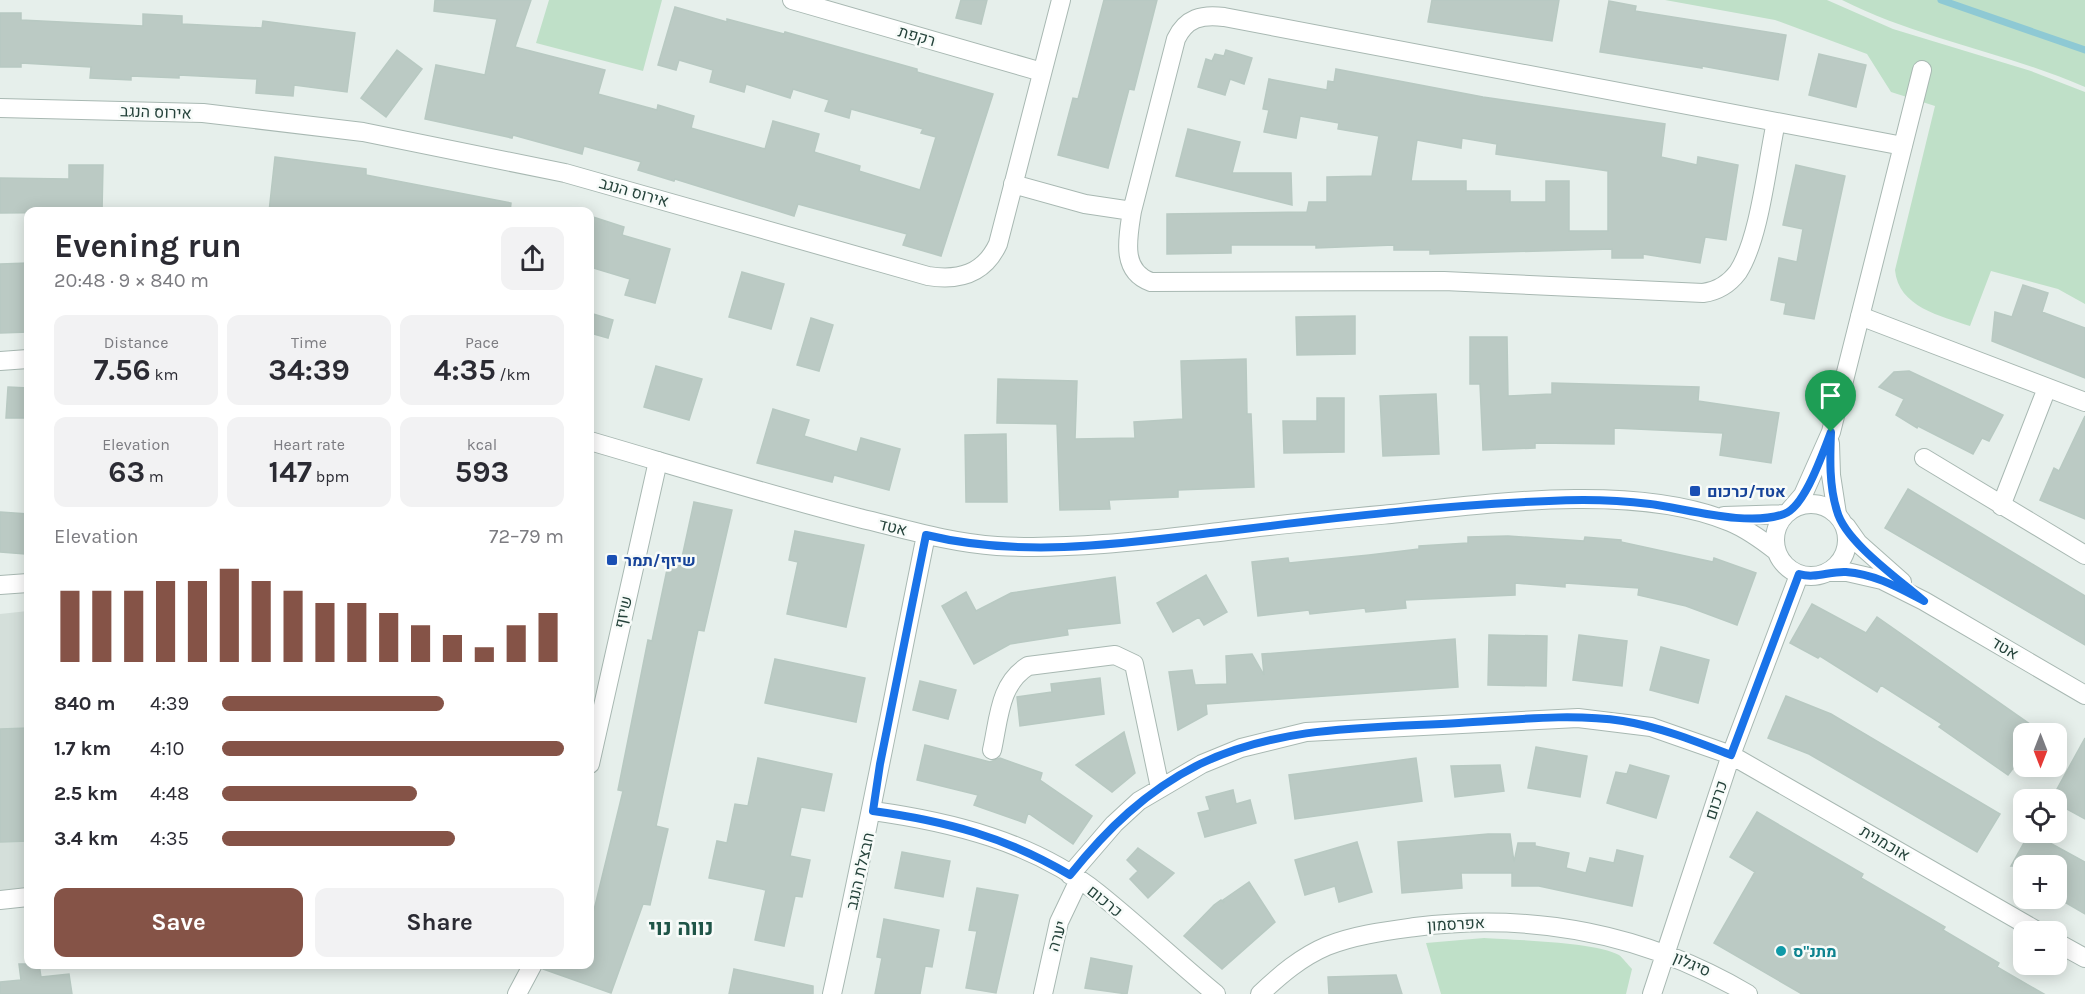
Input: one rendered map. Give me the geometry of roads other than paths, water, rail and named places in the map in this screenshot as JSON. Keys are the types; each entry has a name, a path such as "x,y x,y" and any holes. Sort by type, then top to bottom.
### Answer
{"street":[{"name":"רקפת","path":"792,0 1042,72"},
{"name":"אירוס הנגב","path":"0,108 203,113 363,132 565,173 940,278 970,274 990,259 998,243 1061,0"},
{"path":"1776,122 1754,228 1742,264 1726,285 1703,293 1455,281 1163,284 1142,279 1132,268 1128,242 1132,211 1176,39 1188,22 1204,16 1224,17 1903,146"},
{"path":"1831,432 1831,475 1840,519 1847,534 1846,551 1841,561 1828,572 1817,576 1799,574 1785,566 1776,551 1775,534 1787,512 1803,495 1831,432 1922,70"},
{"path":"1013,184 1085,204 1132,211"},
{"path":"1860,316 2085,402"},
{"path":"0,362 24,359"},
{"path":"2001,506 2047,388"},
{"name":"אטד","path":"594,442 818,507 926,535 991,545 1090,546 1465,506 1565,500 1650,504 1707,515 1747,518 1787,512"},
{"path":"1924,458 2085,555"},
{"name":"שיזף","path":"594,723 598,682 658,461"},
{"path":"1787,512 1805,504 1817,504 1840,519"},
{"name":"אטד","path":"1707,515 1747,531 1776,551"},
{"name":"אטד","path":"1840,519 1871,556 1924,601"},
{"name":"חבצלת הנגב","path":"832,994 873,811 880,764 926,535"},
{"name":"אטד","path":"1828,572 1847,572 1882,580 1924,601 2085,695"},
{"name":"כרכום","path":"1652,994 1731,755 1799,574"},
{"path":"0,585 24,583"},
{"path":"992,750 1008,682 1017,672 1028,666 1114,655 1134,664 1160,788"},
{"name":"אוכמנית","path":"1160,788 1202,764 1241,748 1306,732 1526,719 1578,718 1620,721 1651,726 1731,755 2020,921"},
{"name":"יערה","path":"1043,994 1059,922 1075,877 1114,824 1160,788"},
{"name":"כרכום","path":"873,811 963,827 1037,856 1098,893 1216,994"},
{"path":"0,900 24,897"},
{"name":"אפרסמון","path":"1260,994 1300,960 1327,946 1393,930 1432,925 1512,922 1558,927 1622,940 1666,953"},
{"path":"2067,948 2085,958"},
{"name":"סיגלון","path":"1666,953 1707,970 1748,994"},
{"path":"517,994 531,969"}],"waterway":[{"path":"1941,0 2085,50"}],"place":[{"name":"אטד/כרכום","path":"1695,491"},
{"name":"שיזף/תמר","path":"612,560"},
{"name":"מתנ\"ס","path":"1781,951"}],"district":[{"name":"נווה נוי","path":"681,928"}]}
